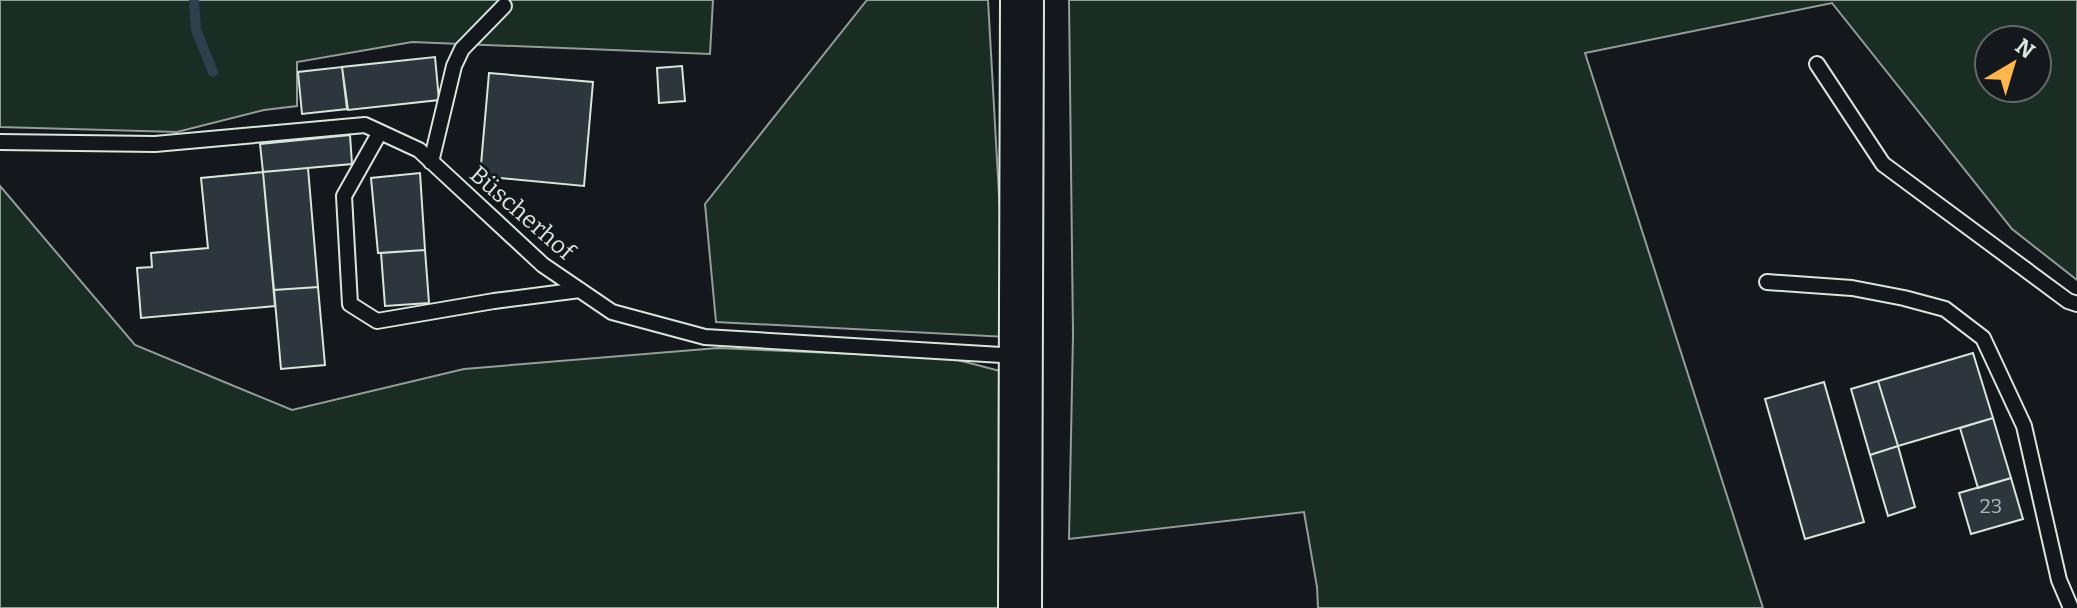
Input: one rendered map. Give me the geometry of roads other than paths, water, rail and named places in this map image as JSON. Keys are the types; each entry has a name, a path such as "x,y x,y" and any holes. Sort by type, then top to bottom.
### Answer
{"main road":[{"path":"1020,608 1022,0"}],"lane":[{"path":"431,162 454,66 462,49 504,6"},
{"path":"1817,64 1883,164 2068,301 2077,304"},
{"name":"Büscherhof","path":"0,142 155,144 365,125 419,150 543,265 612,312 705,337 1019,356"},
{"path":"380,132 344,196 350,304 377,321 580,290"},
{"path":"1767,282 1852,288 1904,298 1945,309 1983,338 2024,426 2059,580 2071,608"}],"waterway":[{"path":"194,0 196,30 213,72"}]}
